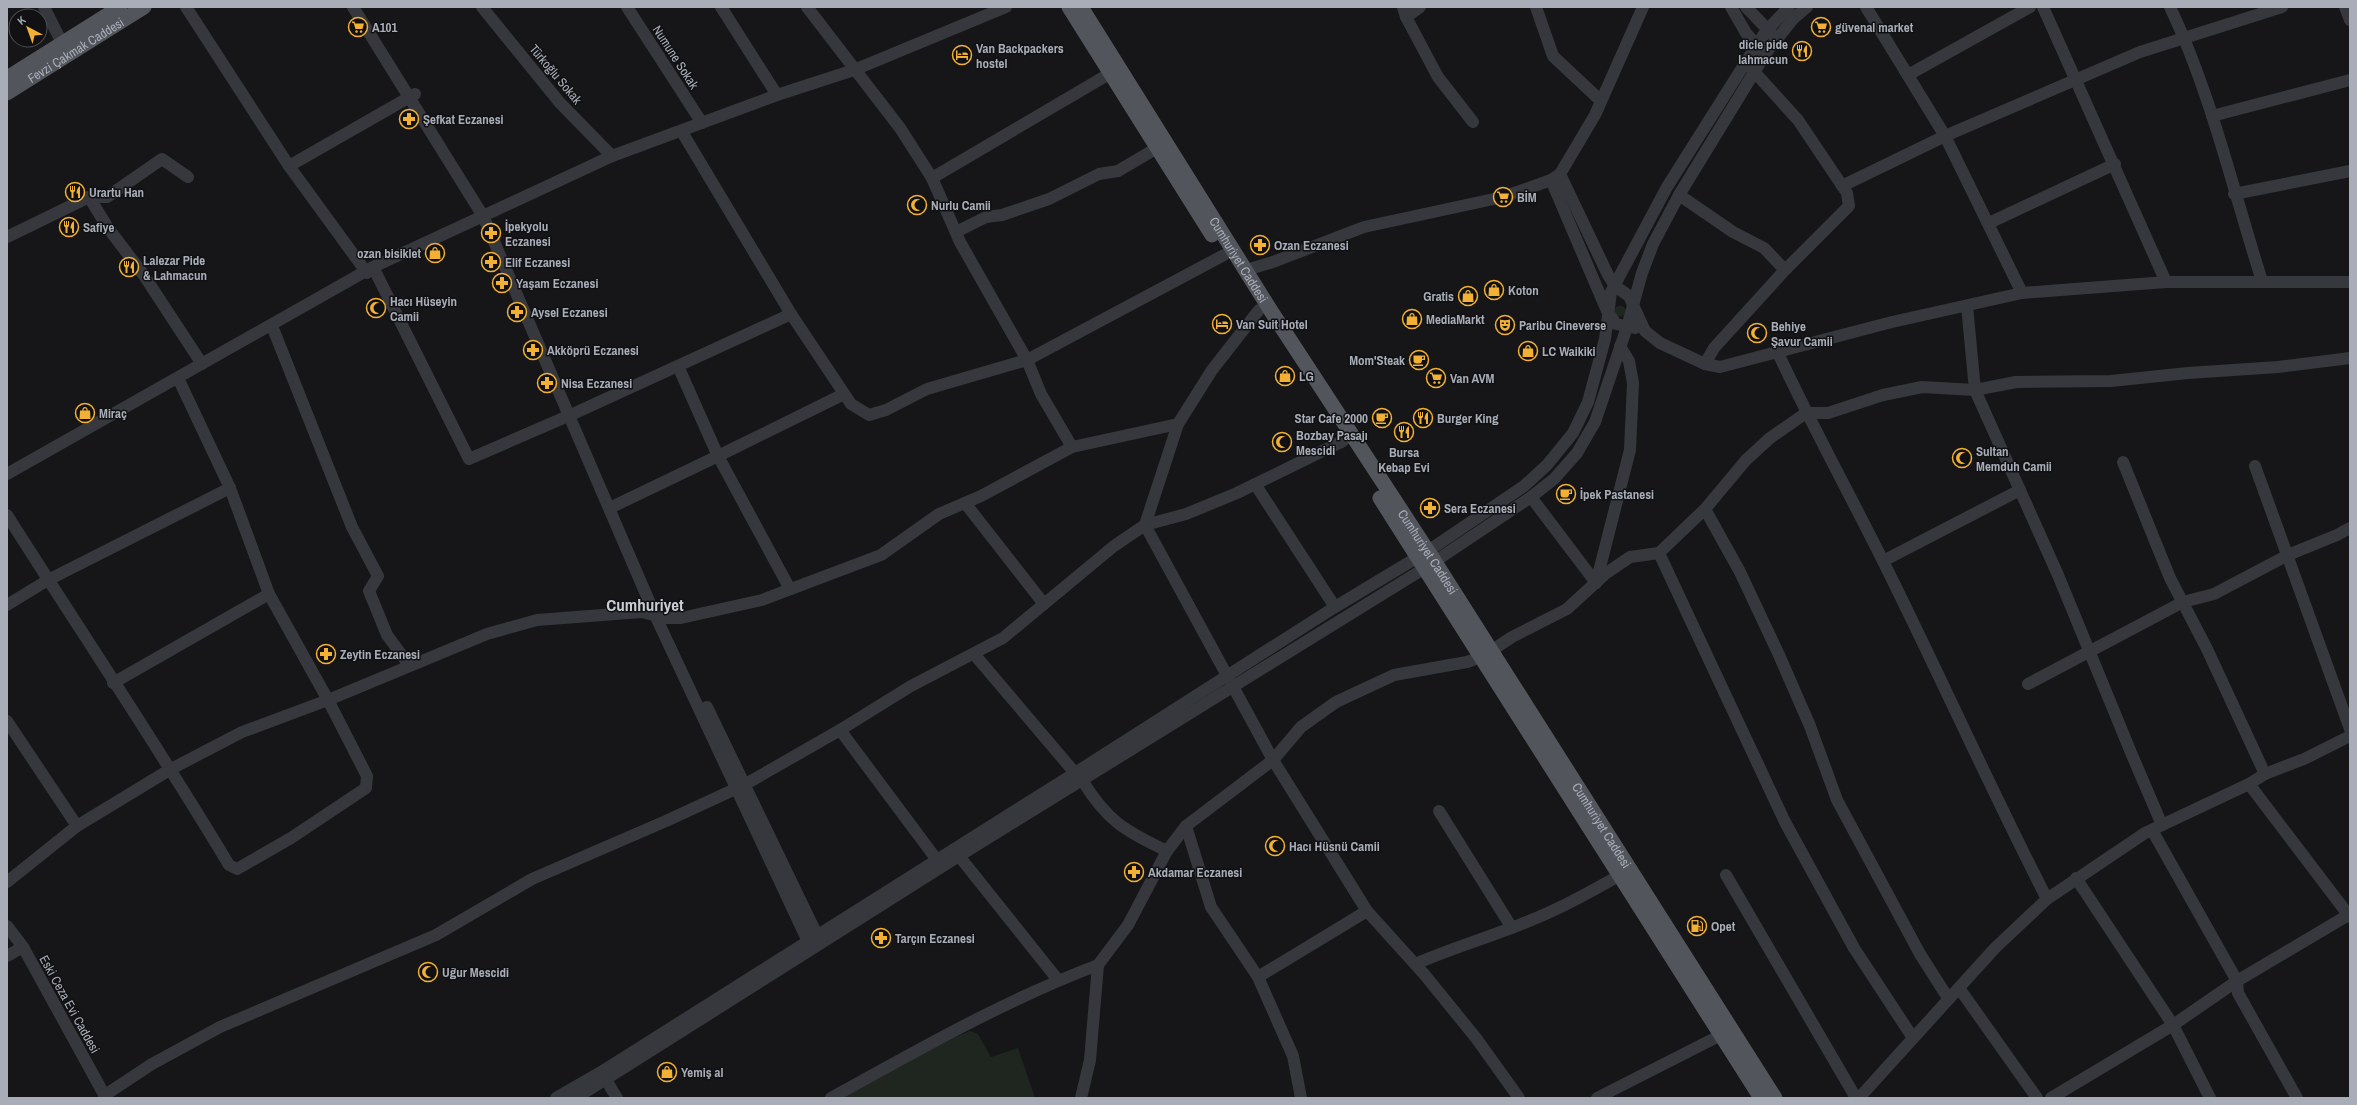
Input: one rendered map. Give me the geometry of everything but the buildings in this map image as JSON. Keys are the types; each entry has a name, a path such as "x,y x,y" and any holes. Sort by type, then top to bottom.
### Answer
{"main road":[{"path":"7,78 120,7"},
{"name":"Fevzi Çakmak Caddesi","path":"7,93 144,7"},
{"name":"Cumhuriyet Caddesi","path":"1069,7 1224,255 1343,441 1426,560"},
{"name":"Cumhuriyet Caddesi","path":"1081,7 1426,560 1775,1098"},
{"name":"Cumhuriyet Caddesi","path":"1486,654 1620,874 1761,1098"}],"street":[{"path":"44,7 62,43"},
{"path":"186,7 289,166 370,270 469,459 572,414 791,314"},
{"path":"352,7 412,95"},
{"path":"360,7 412,95 487,214 660,616 815,942"},
{"name":"Türkoğlu Sokak","path":"482,7 560,103 612,156"},
{"name":"Numune Sokak","path":"627,7 702,123"},
{"path":"721,7 777,95"},
{"path":"807,7 900,128 932,178 956,232 1027,360 1041,394 1072,447"},
{"path":"7,474 370,270 487,214 612,156 682,132 777,95 854,70 1006,7"},
{"path":"1420,7 1405,12 1438,77 1473,122"},
{"path":"1536,7 1553,56 1601,101"},
{"path":"1246,270 1364,227 1503,197 1555,177 1601,101 1643,7"},
{"path":"1731,7 1761,50"},
{"path":"1746,7 1767,30 1777,38"},
{"path":"1230,682 1335,607 1426,560 1524,486 1562,449 1573,433 1588,402 1605,339 1607,311 1611,292 1667,187 1761,50 1767,30 1789,7"},
{"path":"1761,50 1777,38 1808,7"},
{"path":"1866,7 1944,136 1989,223 2022,293"},
{"path":"1908,75 2030,7"},
{"path":"2043,7 2075,80 2115,164 2166,282"},
{"path":"2170,7 2184,37 2212,116 2234,194 2262,281"},
{"path":"1842,186 1944,136 2140,52 2184,37 2258,16 2282,7"},
{"path":"2345,7 2350,20"},
{"path":"1705,364 1714,348 1785,270 1849,206 1847,192 1798,120 1750,67"},
{"path":"815,942 959,856 1079,777 1230,682 1426,560 1531,497 1566,467 1587,438 1601,406 1654,244 1679,195 1750,67"},
{"path":"932,178 1110,74"},
{"path":"2212,116 2350,80"},
{"path":"289,166 412,95"},
{"path":"682,132 791,314 851,404 869,416 886,410 927,389 1027,360 1224,255"},
{"path":"956,232 986,217 1002,215 1049,199 1099,174 1118,171 1157,148"},
{"path":"7,237 89,197 107,197 162,159 188,177"},
{"path":"1989,223 2115,164"},
{"path":"2234,194 2350,171"},
{"path":"1555,177 1615,286 1622,289 1634,303 1646,331 1660,343 1705,364 1720,367 1892,322 2022,293 2166,282 2350,282"},
{"path":"1555,177 1607,311 1616,324 1646,331"},
{"path":"1679,195 1733,232 1764,248 1785,270"},
{"path":"89,197 108,228 143,274 202,364"},
{"path":"1967,306 1975,390 2089,650 2157,827 2237,981 2238,993 2297,1098"},
{"path":"1259,310 1212,370 1178,424 1145,525 1273,760 1367,911 1415,964 1476,1038 1519,1098"},
{"path":"272,326 352,526 378,576 369,591 387,635 408,666"},
{"path":"1596,583 1630,450 1633,383 1629,361 1620,346"},
{"path":"1778,353 1806,413 1883,561 1960,720 1995,797 2048,899"},
{"path":"831,1098 940,1038 1058,980 1098,964 1128,925 1167,851 1186,826 1273,760 1301,728 1336,702 1394,675 1467,662 1486,654 1512,637 1567,609 1605,574 1630,557 1659,553 1705,509 1746,460 1770,438 1806,413 1828,413 1883,395 1922,387 1975,390 2016,382 2111,381 2188,373 2278,367 2350,358"},
{"path":"678,366 718,456 790,589"},
{"path":"7,515 113,683 171,769 229,865 237,868 297,834 366,788 368,776 269,594 230,488 178,378"},
{"path":"616,505 844,394"},
{"path":"572,414 616,505 660,616"},
{"path":"7,882 77,826 171,769 242,732 328,700 487,634 537,620 642,612 660,616 681,618 762,600 881,555 939,514 965,503 1072,447 1178,424"},
{"path":"106,1097 152,1064 220,1027 436,935 532,879 740,786 840,730 911,686 1003,638 1114,546 1145,525 1186,514 1255,484 1343,441"},
{"path":"2123,462 2170,578 2183,602 2265,774"},
{"path":"2255,466 2350,728"},
{"path":"1255,484 1335,607"},
{"path":"7,605 48,580 230,488"},
{"path":"1883,561 2020,490"},
{"path":"1531,497 1596,583"},
{"path":"965,503 1044,604"},
{"path":"1705,509 1740,572 1779,655 1810,726 1837,800 1920,954 1948,998"},
{"path":"2028,684 2089,650 2183,602 2214,594 2288,555 2337,535 2350,528"},
{"path":"1659,553 1785,822 1854,948 1913,1038"},
{"path":"113,683 269,594"},
{"path":"974,654 1079,777 1108,816 1130,834 1167,851"},
{"path":"7,721 77,826"},
{"path":"840,730 937,860"},
{"path":"1859,1098 1948,998 1995,948 2048,899 2076,878 2157,827 2249,784 2265,774 2304,759 2350,736"},
{"path":"576,1098 604,1076 815,942 937,860 1079,777"},
{"path":"2051,1098 2173,1024 2237,981 2349,916 2249,784"},
{"path":"1439,811 1512,928"},
{"path":"1186,826 1211,907 1258,977 1293,1056 1301,1098"},
{"path":"959,856 1058,980"},
{"path":"1415,964 1454,947 1512,928 1586,894 1620,874"},
{"path":"1726,875 1856,1098"},
{"path":"2076,878 2173,1024 2210,1098"},
{"path":"1258,977 1367,911"},
{"name":"Eski Ceza Evi Caddesi","path":"7,926 22,947 106,1097"},
{"path":"7,956 22,947"},
{"path":"1081,1098 1090,1060 1098,964"},
{"path":"1959,988 2037,1098"},
{"path":"1597,1098 1721,1035"},
{"path":"556,1098 604,1076"},
{"path":"604,1076 617,1098"}],"shaded area":[{"path":"1620,305 1624,307 1626,311 1624,315 1620,317 1616,315 1614,311 1616,307"},
{"path":"970,1031 978,1034 991,1057 1018,1048 1035,1098 839,1098 928,1049"}],"place":[{"name":"A101","path":"358,27"},
{"name":"güvenal market","path":"1821,27"},
{"name":"dicle pide lahmacun","path":"1802,51"},
{"name":"Van Backpackers hostel","path":"962,55"},
{"name":"Şefkat Eczanesi","path":"409,119"},
{"name":"Urartu Han","path":"75,192"},
{"name":"BİM","path":"1503,197"},
{"name":"Nurlu Camii","path":"917,205"},
{"name":"Safiye","path":"69,227"},
{"name":"İpekyolu Eczanesi","path":"491,233"},
{"name":"Ozan Eczanesi","path":"1260,245"},
{"name":"ozan bisiklet","path":"435,253"},
{"name":"Elif Eczanesi","path":"491,262"},
{"name":"Lalezar Pide & Lahmacun","path":"129,267"},
{"name":"Yaşam Eczanesi","path":"502,283"},
{"name":"Koton","path":"1494,290"},
{"name":"Gratis","path":"1468,296"},
{"name":"Hacı Hüseyin Camii","path":"376,308"},
{"name":"Aysel Eczanesi","path":"517,312"},
{"name":"MediaMarkt","path":"1412,319"},
{"name":"Van Suit Hotel","path":"1222,324"},
{"name":"Paribu Cineverse","path":"1505,325"},
{"name":"Behiye Şavur Camii","path":"1757,333"},
{"name":"Akköprü Eczanesi","path":"533,350"},
{"name":"LC Waikiki","path":"1528,351"},
{"name":"Mom'Steak","path":"1419,360"},
{"name":"LG","path":"1285,376"},
{"name":"Van AVM","path":"1436,378"},
{"name":"Nisa Eczanesi","path":"547,383"},
{"name":"Miraç","path":"85,413"},
{"name":"Star Cafe 2000","path":"1382,418"},
{"name":"Burger King","path":"1423,418"},
{"name":"Bursa Kebap Evi","path":"1404,432"},
{"name":"Bozbay Pasajı Mescidi","path":"1282,442"},
{"name":"Sultan Memduh Camii","path":"1962,458"},
{"name":"İpek Pastanesi","path":"1566,494"},
{"name":"Sera Eczanesi","path":"1430,508"},
{"name":"Zeytin Eczanesi","path":"326,654"},
{"name":"Hacı Hüsnü Camii","path":"1275,846"},
{"name":"Akdamar Eczanesi","path":"1134,872"},
{"name":"Opet","path":"1697,926"},
{"name":"Tarçın Eczanesi","path":"881,938"},
{"name":"Uğur Mescidi","path":"428,972"},
{"name":"Yemiş al","path":"667,1072"}],"district":[{"name":"Cumhuriyet","path":"645,605"}]}
